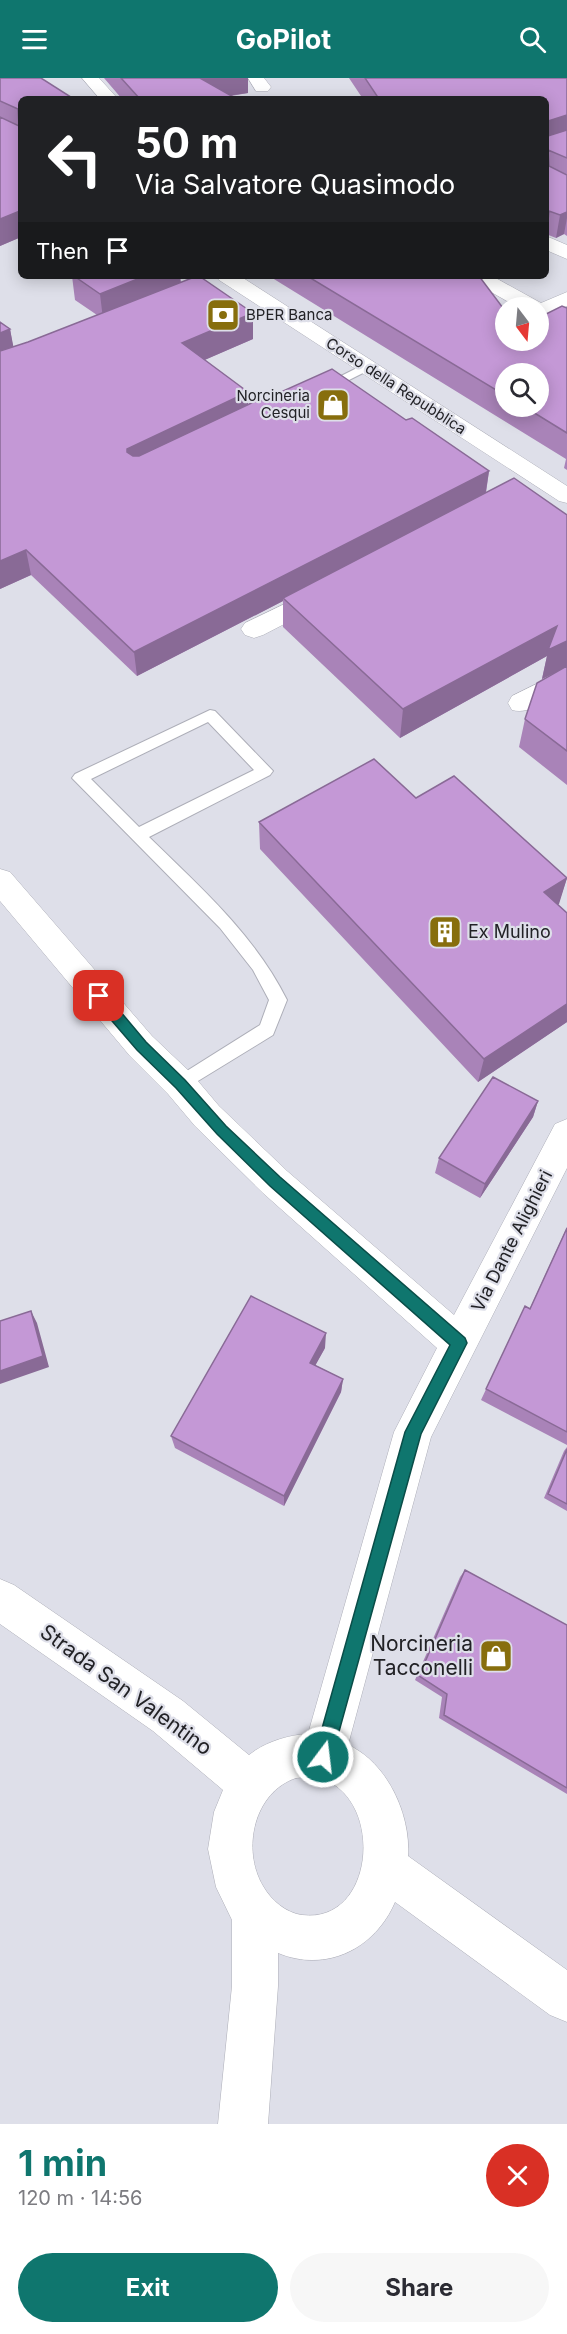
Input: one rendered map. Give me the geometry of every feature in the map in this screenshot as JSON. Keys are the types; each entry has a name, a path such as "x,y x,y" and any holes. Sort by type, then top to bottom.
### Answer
{"street":[{"path":"90,78 106,96"},
{"path":"549,244 567,253"},
{"path":"208,288 239,279"},
{"name":"Corso della Repubblica","path":"239,279 367,367 531,485 567,496"},
{"path":"483,279 516,297"},
{"path":"549,305 567,298"},
{"path":"549,315 567,325"},
{"path":"254,630 346,581"},
{"path":"521,703 567,678"},
{"path":"0,880 141,1046 180,1084 207,1116 275,1182 459,1343"},
{"name":"Via Dante Alighieri","path":"323,1757 413,1432 567,1134"},
{"name":"Strada San Valentino","path":"0,1599 168,1716 250,1784"},
{"path":"296,1756 323,1757 345,1766 366,1785 379,1808 386,1836 386,1867 375,1896 357,1920 333,1935 305,1939 279,1932 255,1914 240,1891 231,1864 230,1835 236,1807 250,1784 271,1765 296,1756"},
{"path":"386,1867 567,1998"},
{"path":"243,2124 255,1986 255,1914"}],"lane":[{"path":"315,392 367,367"},
{"path":"138,835 265,771 210,715 80,778 226,923 259,965 278,1000 267,1030 180,1084"}],"building":[{"path":"0,78 41,78 69,96 18,96 18,109 0,101"},
{"path":"121,78 200,78 232,96 137,96"},
{"path":"365,78 567,78 567,115 549,121 549,96 377,96"},
{"path":"0,117 18,126 18,212 0,219"},
{"path":"567,130 567,158 549,150 549,136"},
{"path":"549,166 567,175 567,212 560,215 549,211"},
{"path":"78,279 138,279 100,294"},
{"path":"189,279 203,279 253,313 182,343 248,392 127,449 127,452 133,456 139,456 258,400 261,401 332,369 406,420 412,418 489,471 134,652 26,550 0,561 0,351"},
{"path":"312,279 481,279 495,297 495,351 549,351 549,312 562,306 567,308 567,433 541,417 549,417 549,363 495,363 495,389"},
{"path":"0,322 10,329 0,333"},
{"path":"514,478 567,515 567,641 548,650 557,626 403,709 283,598"},
{"path":"567,666 567,751 525,719 537,683"},
{"name":"Ex Mulino","path":"374,759 416,798 454,776 567,878 544,892 567,913 567,1004 484,1059 259,822"},
{"path":"493,1077 538,1101 485,1184 439,1158"},
{"path":"567,1228 567,1432 486,1389 525,1306 530,1309"},
{"path":"251,1296 326,1333 310,1363 343,1379 284,1496 171,1436"},
{"path":"31,1311 43,1356 0,1371 0,1321"},
{"path":"567,1449 567,1504 548,1494"},
{"name":"Norcineria Tacconelli","path":"465,1570 567,1625 567,1788 444,1715 447,1694 419,1676"}],"place":[{"name":"BPER Banca","path":"223,315"},
{"name":"Norcineria Cesqui","path":"333,405"},
{"name":"Ex Mulino","path":"445,932"},
{"name":"Norcineria Tacconelli","path":"496,1656"}],"route":[{"path":"99,996 141,1046 180,1084 221,1130 275,1182 459,1343 413,1432 323,1757"}]}
